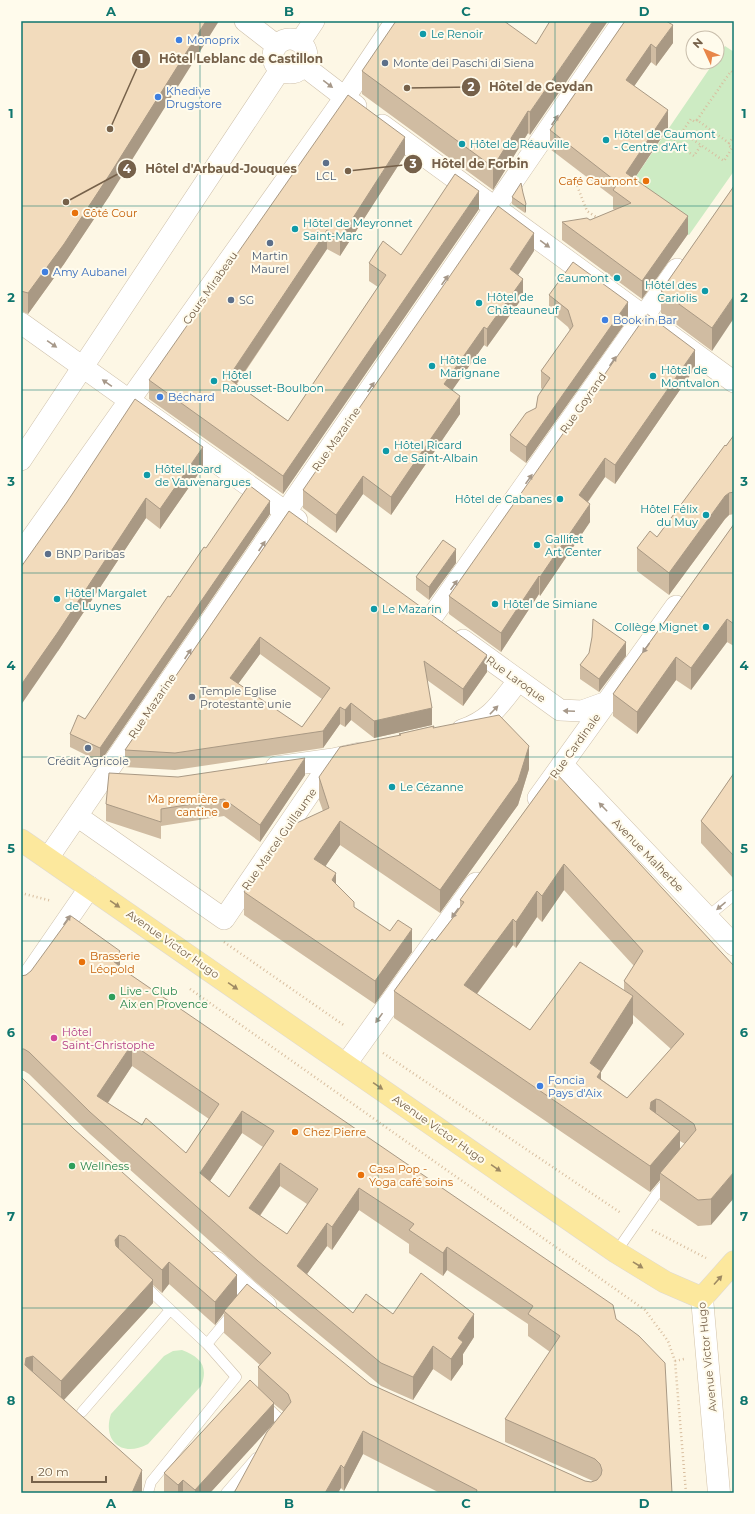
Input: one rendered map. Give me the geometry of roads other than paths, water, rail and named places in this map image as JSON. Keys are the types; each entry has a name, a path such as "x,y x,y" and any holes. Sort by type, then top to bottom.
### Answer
{"main road":[{"name":"Avenue Victor Hugo","path":"21,840 616,1252 665,1282 702,1298 719,1493"},
{"path":"702,1298 734,1262"}],"street":[{"path":"245,21 276,45"},
{"path":"300,42 314,21"},
{"name":"Cours Mirabeau","path":"21,553 132,400 345,97 396,21"},
{"name":"Rue Mazarine","path":"48,858 623,21"},
{"path":"290,38 300,42 306,51 306,62 304,66 295,72 285,72 280,70 276,66 272,56 276,45 285,39 290,38"},
{"path":"304,66 495,208 734,382"},
{"path":"21,460 280,70"},
{"name":"Rue Goyrand","path":"425,612 644,316 689,252"},
{"path":"21,323 132,400 311,530"},
{"name":"Rue Cardinale","path":"525,816 688,589"},
{"name":"Rue Laroque","path":"425,612 518,681 560,710 582,711 607,702"},
{"path":"441,736 479,724 495,710 518,681"},
{"path":"254,770 333,760 379,749"},
{"name":"Rue Marcel Guillaume","path":"77,816 224,919 333,760"},
{"name":"Avenue Malherbe","path":"562,764 707,917 733,942"},
{"path":"103,778 125,779"},
{"path":"346,1064 488,867"},
{"path":"21,987 90,887"},
{"path":"203,1251 245,1298 280,1317"}],"lane":[{"path":"707,917 734,895"},
{"path":"616,1252 655,1196 675,1173"},
{"path":"137,1279 207,1344 236,1377 246,1386"},
{"path":"207,1344 245,1298"},
{"path":"82,1412 170,1310"},
{"path":"148,1490 151,1482 236,1377"},
{"path":"256,1396 285,1424 275,1435"},
{"path":"226,1493 260,1453"}],"place":[{"name":"Le Renoir","path":"423,34"},
{"name":"Monoprix","path":"179,40"},
{"name":"Monte dei Paschi di Siena","path":"385,63"},
{"name":"Hôtel de Geydan","path":"407,88"},
{"name":"Khedive Drugstore","path":"158,97"},
{"name":"Hôtel Leblanc de Castillon","path":"110,129"},
{"name":"Hôtel de Caumont - Centre d'Art","path":"606,140"},
{"name":"Hôtel de Réauville","path":"462,144"},
{"name":"LCL","path":"326,163"},
{"name":"Hôtel de Forbin","path":"348,171"},
{"name":"Café Caumont","path":"646,181"},
{"name":"Hôtel d'Arbaud-Jouques","path":"66,202"},
{"name":"Côté Cour","path":"75,213"},
{"name":"Hôtel de Meyronnet Saint-Marc","path":"295,229"},
{"name":"Martin Maurel","path":"270,243"},
{"name":"Amy Aubanel","path":"45,272"},
{"name":"Caumont","path":"617,278"},
{"name":"Hôtel des Cariolis","path":"705,291"},
{"name":"SG","path":"231,300"},
{"name":"Hôtel de Châteauneuf","path":"479,303"},
{"name":"Book in Bar","path":"605,320"},
{"name":"Hôtel de Marignane","path":"432,366"},
{"name":"Hôtel de Montvalon","path":"653,376"},
{"name":"Hôtel Raousset-Boulbon","path":"214,381"},
{"name":"Béchard","path":"160,397"},
{"name":"Hôtel Ricard de Saint-Albain","path":"386,451"},
{"name":"Hôtel Isoard de Vauvenargues","path":"147,475"},
{"name":"Hôtel de Cabanes","path":"560,499"},
{"name":"Hôtel Félix du Muy","path":"706,515"},
{"name":"Gallifet Art Center","path":"537,545"},
{"name":"BNP Paribas","path":"48,554"},
{"name":"Hôtel Margalet de Luynes","path":"57,599"},
{"name":"Hôtel de Simiane","path":"495,604"},
{"name":"Le Mazarin","path":"374,609"},
{"name":"Collège Mignet","path":"706,627"},
{"name":"Temple Eglise Protestante unie","path":"192,697"},
{"name":"Crédit Agricole","path":"88,748"},
{"name":"Le Cézanne","path":"392,787"},
{"name":"Ma première cantine","path":"226,805"},
{"name":"Brasserie Léopold","path":"82,962"},
{"name":"Live - Club Aix en Provence","path":"112,997"},
{"name":"Hôtel Saint-Christophe","path":"54,1038"},
{"name":"Foncia Pays d'Aix","path":"540,1086"},
{"name":"Chez Pierre","path":"295,1132"},
{"name":"Wellness","path":"72,1166"},
{"name":"Casa Pop - Yoga café soins","path":"361,1175"}]}
